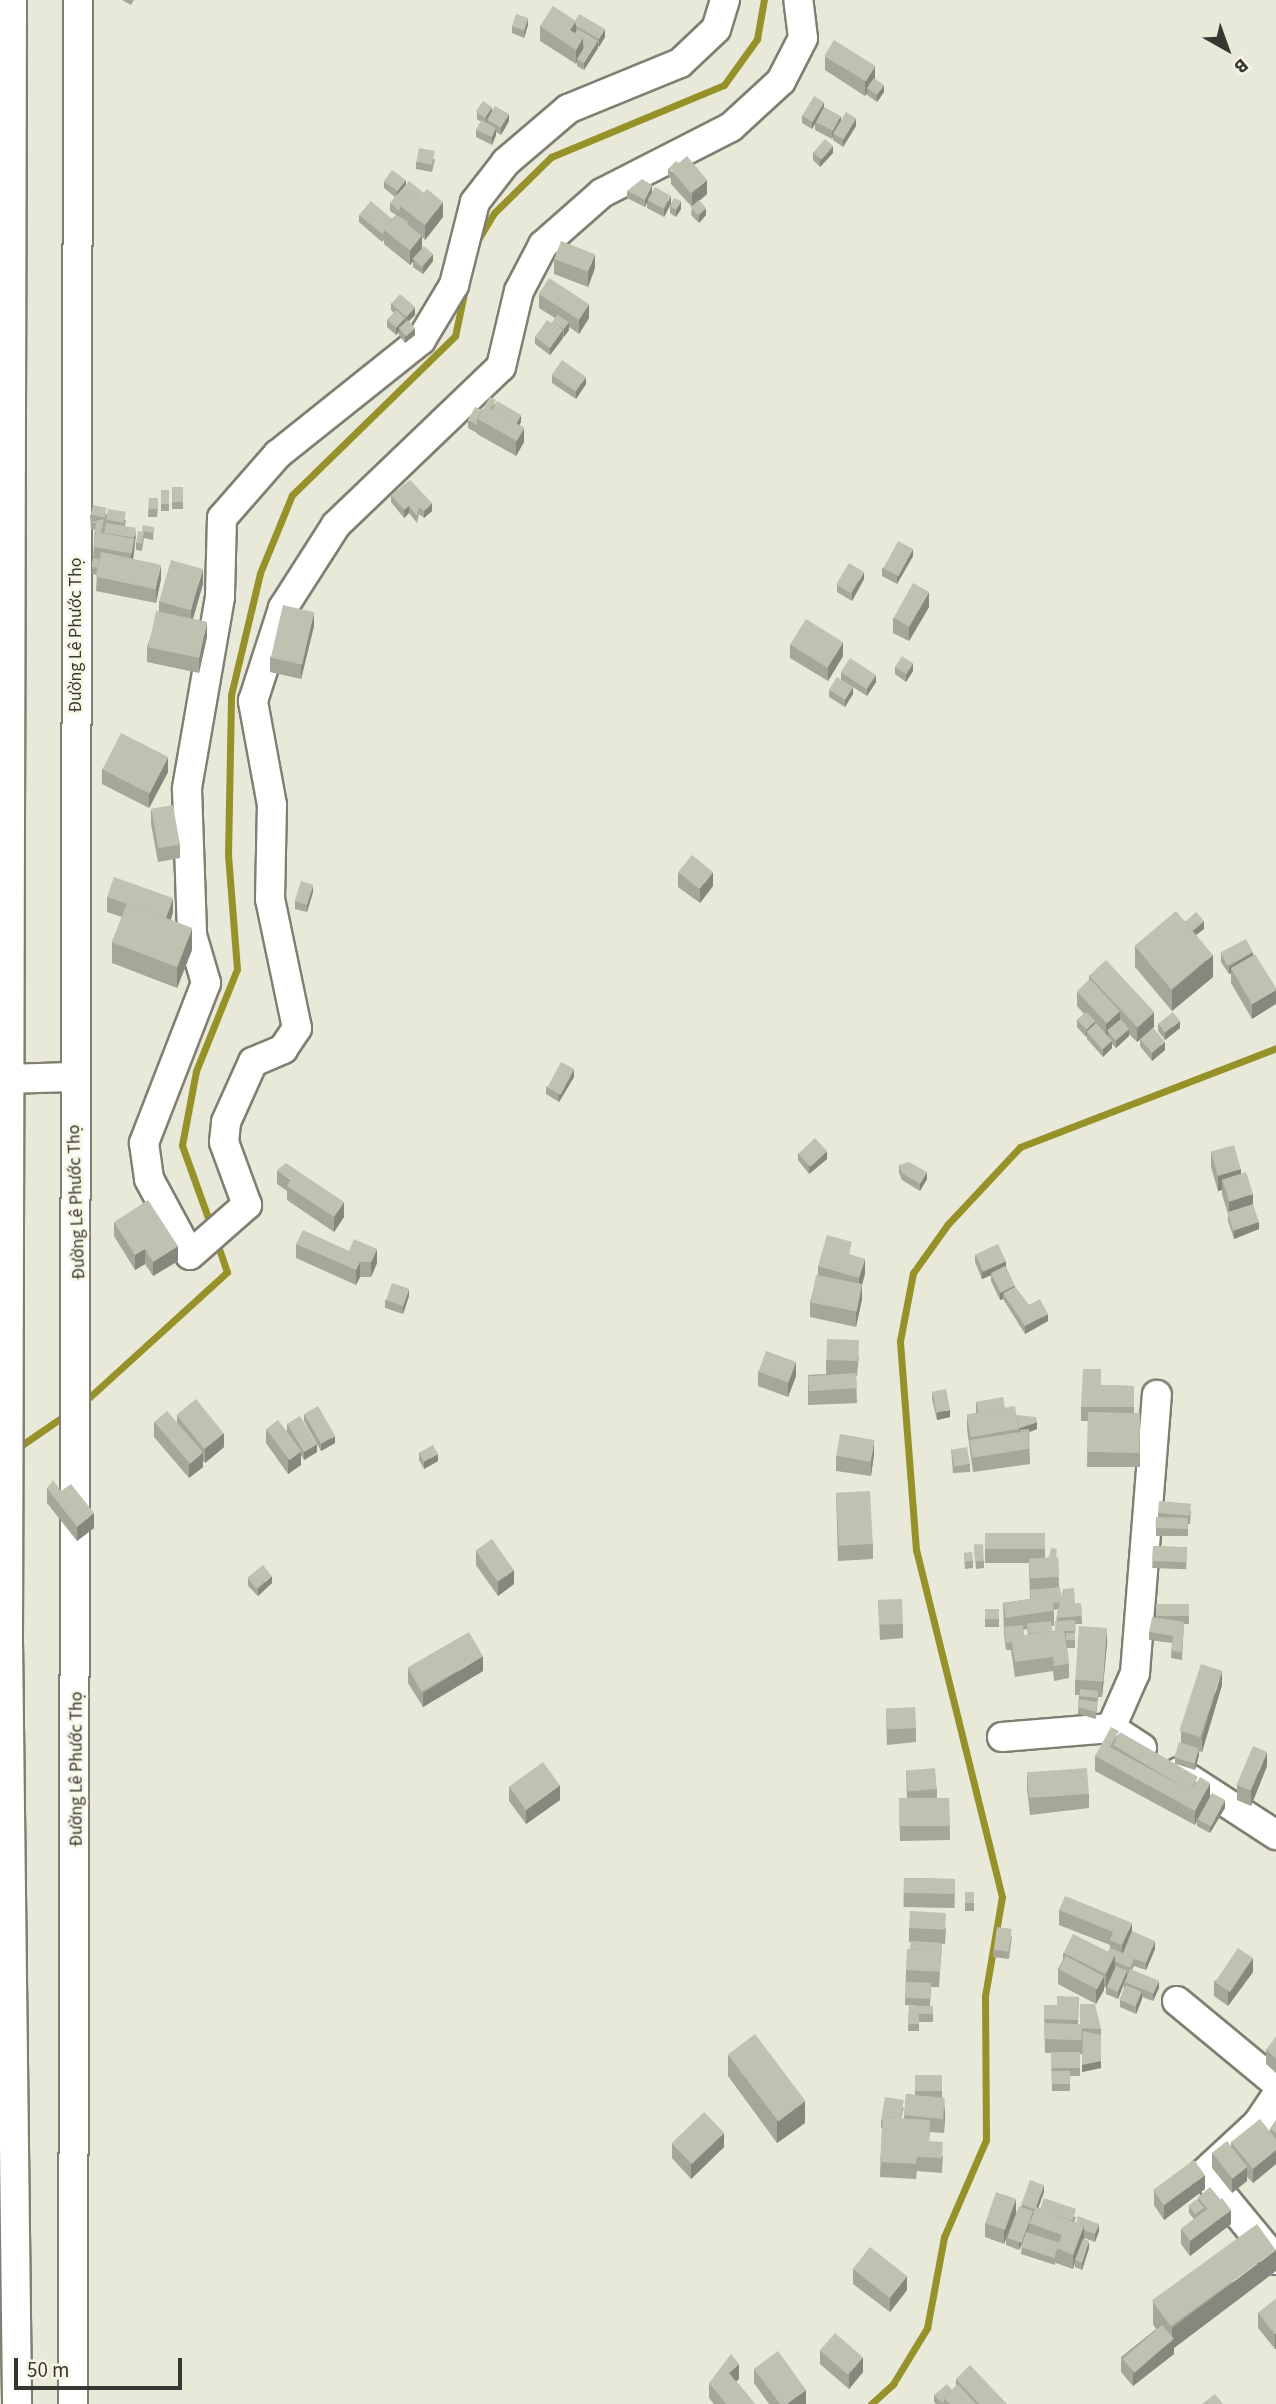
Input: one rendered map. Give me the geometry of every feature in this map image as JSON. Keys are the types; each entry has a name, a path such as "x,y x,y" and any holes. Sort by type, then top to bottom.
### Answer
{"street":[{"path":"12,0 9,1079 11,1313 8,1641 17,2404"},
{"name":"Đường Lê Phước Thọ","path":"73,2404 80,1296 74,1077 78,0"},
{"path":"725,0 716,29 680,64 568,108 506,162 475,202 454,285 421,340 278,454 222,518 220,597 187,789 192,935 206,983 144,1143 160,1203 190,1255 247,1205 224,1142 232,1103 253,1062 283,1049 297,1028 270,899 272,805 253,701 283,608 336,525 501,368 519,291 543,245 602,193 731,127 781,81 803,38 798,0"},
{"path":"9,1079 74,1077"},
{"path":"1111,1728 1135,1674 1157,1395"},
{"path":"1002,1737 1111,1728 1276,1835"},
{"path":"1177,2001 1276,2083"},
{"path":"1276,2096 1258,2123 1203,2173 1276,2260"}],"building":[{"path":"553,6 576,21 570,30 583,38 576,50 540,26"},
{"path":"516,14 528,18 524,30 512,26"},
{"path":"579,14 605,29 599,39 576,26 575,21"},
{"path":"578,29 598,41 584,63 577,59 585,46 583,38 575,33"},
{"path":"834,40 876,66 866,81 824,55"},
{"path":"874,78 884,85 877,95 867,88"},
{"path":"814,96 824,102 812,122 802,116"},
{"path":"483,101 492,107 485,118 476,112"},
{"path":"495,106 509,114 501,128 487,120"},
{"path":"824,107 841,116 833,131 816,122"},
{"path":"846,112 856,118 843,140 833,133"},
{"path":"481,120 496,128 492,137 476,130"},
{"path":"825,139 833,146 821,160 813,153"},
{"path":"419,148 435,151 432,165 416,162"},
{"path":"687,156 707,180 691,193 671,169"},
{"path":"676,161 679,163 671,172 668,169"},
{"path":"392,170 406,180 398,191 384,181"},
{"path":"642,179 652,185 645,200 627,191"},
{"path":"409,181 424,193 419,198 411,192 399,211 390,203"},
{"path":"655,187 671,196 663,209 648,200"},
{"path":"427,189 443,202 425,225 400,206 411,192 419,198"},
{"path":"674,198 681,201 676,210 670,206"},
{"path":"699,200 706,208 698,216 691,207"},
{"path":"371,201 392,219 382,234 359,215"},
{"path":"396,215 422,236 410,251 384,230"},
{"path":"561,241 595,254 588,272 554,259"},
{"path":"424,246 433,254 422,267 413,259"},
{"path":"549,278 589,304 579,320 539,294"},
{"path":"400,294 415,307 407,317 391,304"},
{"path":"396,310 405,318 396,328 387,320"},
{"path":"557,315 569,322 564,329 556,324 563,330 550,348 535,337 547,320 552,323"},
{"path":"408,320 415,328 406,336 399,328"},
{"path":"562,360 586,377 575,391 552,375"},
{"path":"490,397 496,400 490,409 485,406 483,408"},
{"path":"497,401 521,415 516,424 492,410"},
{"path":"485,406 524,428 517,441 478,419"},
{"path":"475,407 482,410 477,425 468,420"},
{"path":"410,480 432,503 424,511 419,507 417,516 409,506 404,510 391,495"},
{"path":"172,487 183,487 183,502 172,502"},
{"path":"161,490 169,490 169,504 161,504"},
{"path":"149,498 158,498 158,509 149,509"},
{"path":"93,505 107,508 105,518 91,515"},
{"path":"108,509 126,512 124,523 106,520"},
{"path":"104,519 101,533 96,532 94,535 96,523 91,522"},
{"path":"106,523 136,528 134,538 104,533"},
{"path":"143,525 154,527 153,533 142,531"},
{"path":"138,531 144,532 142,544 136,543"},
{"path":"96,532 134,539 132,554 93,547"},
{"path":"898,541 913,549 898,576 883,568"},
{"path":"101,552 161,565 155,589 96,576"},
{"path":"93,558 99,559 98,568 92,567"},
{"path":"171,560 203,569 191,610 159,601"},
{"path":"849,563 864,572 851,593 836,584"},
{"path":"913,583 929,592 909,627 894,618"},
{"path":"283,605 314,612 302,665 271,658"},
{"path":"156,611 207,622 199,658 148,647"},
{"path":"806,619 843,642 827,668 790,644"},
{"path":"902,656 913,663 906,674 895,667"},
{"path":"850,658 876,675 867,689 841,672"},
{"path":"837,677 853,687 845,700 829,690"},
{"path":"121,733 168,757 150,794 102,770"},
{"path":"173,805 180,844 158,848 151,809"},
{"path":"692,855 713,872 699,889 678,872"},
{"path":"114,877 173,898 166,918 107,897"},
{"path":"301,881 313,885 307,905 295,901"},
{"path":"127,903 192,928 177,967 112,942"},
{"path":"1176,911 1213,955 1171,989 1135,946"},
{"path":"1196,912 1204,921 1193,931 1185,922"},
{"path":"1246,939 1253,952 1227,966 1220,953"},
{"path":"1255,954 1276,990 1252,1004 1231,968"},
{"path":"1106,960 1154,1012 1138,1028 1089,976"},
{"path":"1090,979 1120,1011 1107,1023 1077,991"},
{"path":"1086,1012 1095,1021 1087,1030 1078,1020"},
{"path":"1173,1012 1180,1021 1165,1032 1158,1024"},
{"path":"1121,1019 1129,1029 1115,1040 1107,1030"},
{"path":"1096,1023 1112,1041 1102,1050 1086,1032"},
{"path":"1153,1028 1165,1042 1152,1053 1140,1039"},
{"path":"561,1062 574,1069 561,1095 547,1088"},
{"path":"815,1138 827,1151 810,1167 798,1154"},
{"path":"1234,1145 1241,1169 1218,1176 1211,1152"},
{"path":"909,1162 927,1172 920,1184 902,1173 899,1165"},
{"path":"286,1163 344,1202 334,1217 287,1186 291,1179 277,1170"},
{"path":"1246,1172 1253,1194 1229,1202 1222,1180"},
{"path":"148,1200 178,1246 153,1262 145,1249 135,1255 114,1222"},
{"path":"1253,1204 1259,1222 1233,1230 1227,1212"},
{"path":"303,1230 349,1251 354,1239 377,1249 371,1262 360,1262 356,1270 296,1244"},
{"path":"827,1235 852,1242 849,1254 865,1259 859,1278 818,1266"},
{"path":"998,1244 1006,1261 983,1272 975,1255"},
{"path":"1005,1266 1015,1286 1001,1293 991,1273"},
{"path":"816,1275 862,1284 857,1311 811,1302"},
{"path":"392,1283 409,1289 403,1306 386,1300"},
{"path":"1015,1287 1029,1305 1040,1299 1048,1314 1025,1326 1003,1293"},
{"path":"827,1339 859,1340 858,1361 826,1360"},
{"path":"766,1351 796,1362 789,1383 758,1372"},
{"path":"1083,1369 1101,1369 1101,1385 1134,1386 1134,1407 1081,1407"},
{"path":"856,1373 857,1388 809,1391 808,1376"},
{"path":"946,1389 950,1410 936,1412 932,1392"},
{"path":"1003,1397 1005,1408 978,1413 976,1402"},
{"path":"196,1399 224,1433 204,1449 177,1415"},
{"path":"318,1406 335,1435 321,1443 304,1414"},
{"path":"1015,1406 1019,1429 971,1437 967,1415"},
{"path":"167,1411 203,1453 190,1464 154,1422"},
{"path":"1088,1412 1140,1413 1139,1453 1087,1452"},
{"path":"1017,1415 1036,1417 1037,1422 1019,1428"},
{"path":"300,1416 317,1444 304,1452 287,1424"},
{"path":"278,1420 301,1451 289,1460 266,1429"},
{"path":"1027,1431 1030,1449 973,1458 970,1440"},
{"path":"840,1434 874,1440 871,1462 836,1456"},
{"path":"433,1445 438,1454 424,1462 419,1453"},
{"path":"967,1447 970,1464 954,1467 951,1450"},
{"path":"53,1480 61,1491 71,1484 94,1513 77,1527 47,1488"},
{"path":"870,1491 873,1544 839,1546 836,1493"},
{"path":"1159,1501 1191,1504 1190,1516 1158,1513"},
{"path":"1156,1517 1188,1518 1188,1529 1156,1528"},
{"path":"985,1533 1045,1533 1045,1549 985,1549"},
{"path":"492,1539 514,1570 497,1582 476,1550"},
{"path":"974,1544 983,1544 984,1561 975,1561"},
{"path":"1153,1546 1187,1547 1186,1562 1152,1561"},
{"path":"1051,1548 1057,1549 1056,1557 1049,1557"},
{"path":"972,1552 973,1561 965,1562 964,1553"},
{"path":"1058,1557 1059,1577 1030,1578 1029,1559"},
{"path":"263,1565 272,1576 256,1588 247,1578"},
{"path":"1060,1587 1062,1602 1053,1603 1052,1596 1031,1599 1030,1590"},
{"path":"1074,1588 1075,1604 1081,1603 1082,1616 1056,1618 1063,1589"},
{"path":"1052,1596 1054,1611 1006,1618 1003,1603"},
{"path":"902,1599 903,1624 879,1625 878,1600"},
{"path":"1156,1604 1189,1604 1189,1616 1156,1616"},
{"path":"985,1609 999,1609 999,1619 985,1619"},
{"path":"1152,1617 1184,1622 1182,1652 1171,1651 1173,1636 1149,1632"},
{"path":"1075,1620 1076,1631 1055,1631 1055,1621"},
{"path":"1051,1621 1052,1631 1028,1633 1027,1624"},
{"path":"1023,1625 1024,1635 1011,1637 1011,1642 1006,1643 1004,1627"},
{"path":"1079,1626 1107,1628 1103,1682 1075,1680"},
{"path":"1064,1629 1069,1664 1054,1666 1053,1657 1015,1662 1011,1637"},
{"path":"469,1632 483,1656 422,1692 408,1668"},
{"path":"1066,1633 1075,1633 1075,1640 1066,1640"},
{"path":"1201,1664 1222,1671 1200,1737 1179,1731"},
{"path":"1080,1689 1098,1691 1097,1698 1079,1696"},
{"path":"1078,1699 1097,1702 1096,1712 1078,1707"},
{"path":"915,1707 916,1728 887,1729 886,1709"},
{"path":"1111,1727 1119,1731 1110,1747 1183,1787 1113,1745 1120,1732 1198,1777 1190,1791 1200,1777 1210,1783 1195,1811 1095,1756"},
{"path":"1179,1742 1199,1748 1194,1763 1174,1757"},
{"path":"1253,1746 1267,1752 1250,1791 1237,1785"},
{"path":"543,1762 560,1785 526,1810 509,1787"},
{"path":"935,1768 937,1789 908,1791 906,1771"},
{"path":"1087,1768 1089,1794 1029,1798 1027,1772"},
{"path":"1212,1793 1225,1800 1211,1827 1198,1819"},
{"path":"899,1798 949,1798 949,1826 899,1826"},
{"path":"904,1878 955,1879 955,1894 904,1893"},
{"path":"965,1892 974,1892 974,1903 965,1903"},
{"path":"1065,1896 1132,1923 1122,1945 1110,1940 1113,1932 1059,1910"},
{"path":"910,1911 946,1913 945,1930 909,1928"},
{"path":"997,1927 1012,1929 1009,1952 994,1950"},
{"path":"1132,1931 1155,1941 1146,1963 1134,1959 1130,1968 1115,1961 1115,1955 1108,1952 1110,1948 1123,1953"},
{"path":"1073,1934 1115,1955 1105,1974 1063,1953"},
{"path":"911,1941 942,1943 941,1955 941,1951 910,1949"},
{"path":"1238,1948 1253,1958 1230,1992 1215,1982"},
{"path":"907,1949 941,1951 940,1972 906,1970"},
{"path":"1066,1956 1104,1976 1097,1989 1059,1969"},
{"path":"1116,1966 1127,1971 1118,1992 1107,1987"},
{"path":"1130,1969 1159,1981 1153,1994 1125,1982"},
{"path":"906,1982 931,1983 930,1999 905,1998"},
{"path":"1126,1985 1142,1992 1135,2007 1119,2000"},
{"path":"1057,1996 1079,1997 1078,2020 1044,2019 1044,2005 1057,2005"},
{"path":"1080,2004 1095,2004 1101,2029 1082,2028"},
{"path":"909,2006 933,2006 933,2014 919,2014 919,2024 908,2024"},
{"path":"1045,2023 1082,2024 1081,2040 1044,2039"},
{"path":"1083,2031 1101,2035 1101,2061 1082,2065"},
{"path":"755,2034 806,2101 778,2122 728,2054"},
{"path":"1276,2037 1276,2058 1266,2050"},
{"path":"1051,2052 1080,2052 1080,2068 1051,2068"},
{"path":"1052,2071 1070,2071 1070,2084 1052,2084"},
{"path":"915,2075 942,2075 942,2091 915,2091"},
{"path":"906,2094 945,2098 943,2119 904,2115"},
{"path":"885,2097 904,2100 900,2118 883,2117 883,2121 881,2120"},
{"path":"704,2112 724,2133 692,2164 672,2143"},
{"path":"883,2117 930,2120 929,2141 943,2142 942,2158 917,2157 916,2164 880,2162"},
{"path":"1260,2119 1276,2139 1276,2150 1253,2169 1231,2142"},
{"path":"1276,2120 1276,2133 1270,2129"},
{"path":"1227,2141 1247,2167 1232,2179 1212,2153"},
{"path":"1194,2160 1205,2175 1164,2205 1153,2190"},
{"path":"1030,2180 1044,2185 1035,2210 1021,2204"},
{"path":"1210,2187 1220,2199 1208,2210 1198,2197"},
{"path":"996,2192 1016,2199 1005,2230 985,2223"},
{"path":"1044,2198 1076,2209 1072,2220 1040,2209"},
{"path":"1222,2198 1231,2210 1190,2241 1181,2229"},
{"path":"1197,2199 1204,2208 1195,2214 1188,2206"},
{"path":"1019,2206 1033,2211 1021,2243 1007,2238"},
{"path":"1036,2207 1084,2226 1073,2255 1056,2248 1062,2235 1029,2223"},
{"path":"1078,2216 1099,2224 1095,2234 1084,2230 1084,2226 1076,2222"},
{"path":"1257,2224 1276,2250 1171,2326 1152,2300"},
{"path":"1026,2232 1059,2243 1054,2258 1021,2247"},
{"path":"1083,2239 1089,2241 1082,2263 1075,2260"},
{"path":"870,2247 907,2276 890,2298 853,2269"},
{"path":"1276,2299 1276,2334 1275,2334 1258,2313"},
{"path":"1162,2325 1174,2339 1135,2373 1123,2359"},
{"path":"835,2333 863,2357 848,2375 820,2350"},
{"path":"778,2351 806,2390 787,2404 780,2404 754,2369"},
{"path":"731,2354 739,2364 729,2373 755,2404 726,2404 709,2383"},
{"path":"970,2365 1007,2404 979,2404 956,2379"},
{"path":"947,2384 952,2390 942,2403 934,2395"},
{"path":"958,2384 976,2404 950,2404 944,2398"},
{"path":"1215,2394 1223,2404 1202,2404"}],"waterway":[{"path":"476,243 494,213 551,157 724,85 757,39 764,0"},
{"path":"212,1229 182,1145 196,1071 237,969 228,855 231,695 260,573 292,495 455,336 465,289"},
{"path":"871,2404 893,2384 927,2328 944,2237 986,2140 985,1996 1002,1897 916,1550 900,1341 913,1273 948,1224 1020,1147 1276,1048"},
{"path":"82,1404 227,1272 216,1240"},
{"path":"16,1449 67,1414"}]}
